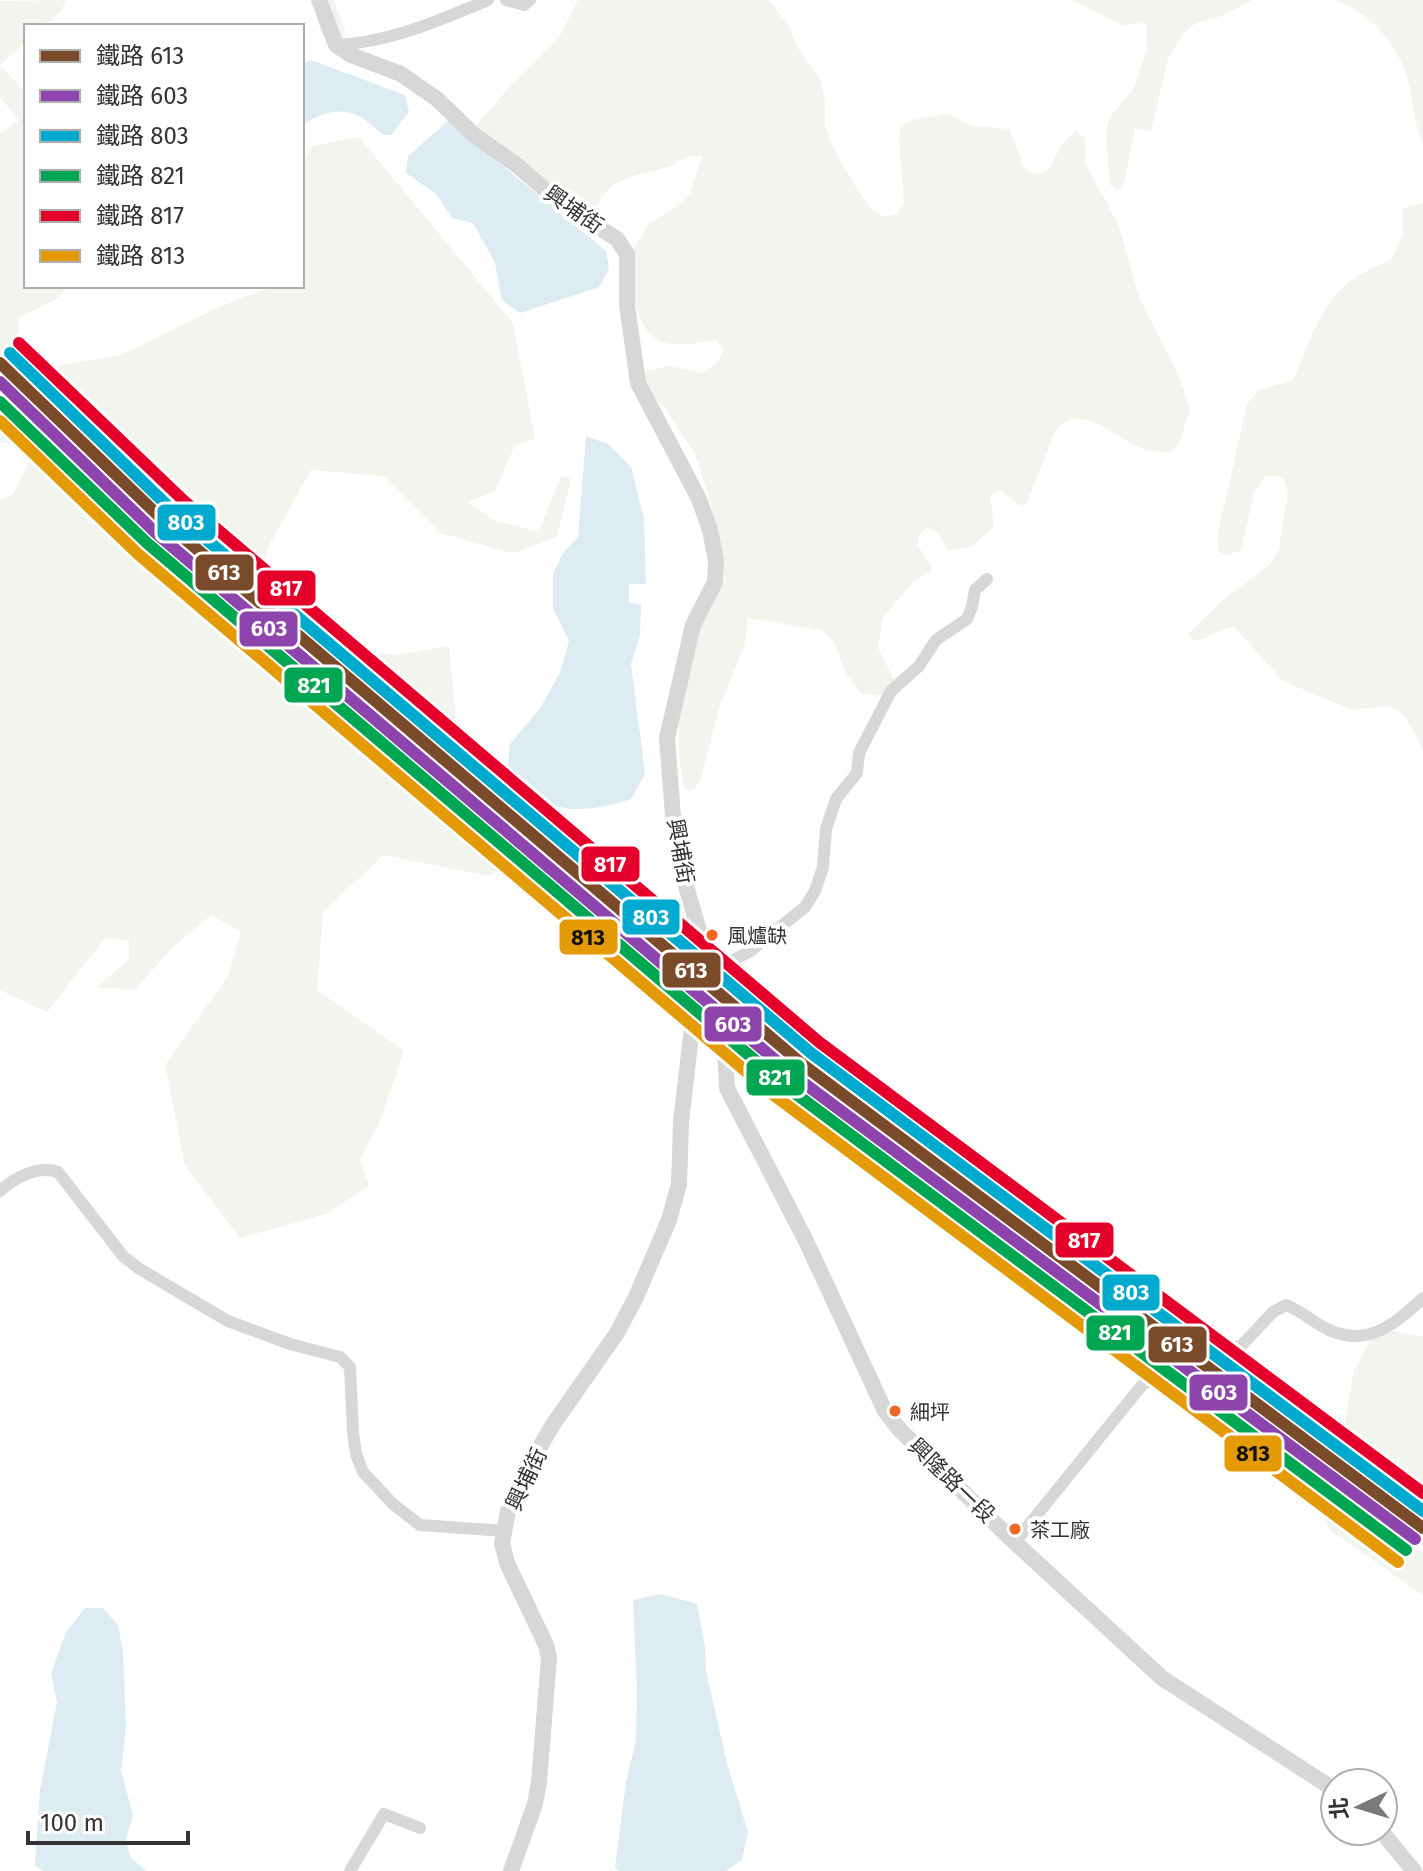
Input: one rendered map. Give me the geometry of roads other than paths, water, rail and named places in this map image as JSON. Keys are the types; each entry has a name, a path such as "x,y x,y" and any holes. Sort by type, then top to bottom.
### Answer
{"street":[{"path":"319,0 336,45 368,43 436,22 488,0"},
{"path":"506,0 524,5 530,0"},
{"name":"興埔街","path":"336,45 351,55 401,74 437,99 474,135 518,166 558,201 617,239 627,254 627,305 638,383 699,499 710,530 716,561 715,582 693,625 667,738 673,816 686,886 707,965 696,1007 681,1122 679,1184 669,1220 636,1297 617,1333 554,1423 523,1475 508,1511 502,1543 507,1563 546,1645 549,1658 539,1782 535,1804 511,1871"},
{"path":"707,965 749,952 805,907 815,891 823,867 826,829 836,799 857,773 859,753 891,691 919,666 936,640 967,619 975,590 987,579"},
{"name":"興隆路一段","path":"707,965 721,1005 727,1088 806,1241 885,1411 900,1430 1015,1542 1162,1678 1319,1780"},
{"path":"696,1007 704,997 709,996 721,1005"},
{"path":"0,1191 10,1181 26,1174 58,1172 123,1256 138,1268 228,1321 290,1344 340,1357 350,1367 356,1454 363,1472 393,1504 420,1525 505,1531"},
{"path":"1015,1542 1143,1384 1242,1345 1273,1312 1286,1305 1329,1330 1348,1336 1375,1334 1386,1329 1423,1298"},
{"path":"350,1871 384,1814 420,1828"},
{"path":"1394,1847 1414,1871"}],"rail line":[{"name":"817","path":"19,343 184,501 819,1042 1423,1493"},
{"name":"803","path":"10,353 174,512 811,1053 1423,1511"},
{"name":"613","path":"0,363 165,522 802,1064 1423,1528"},
{"name":"603","path":"0,382 156,533 793,1075 1415,1539"},
{"name":"821","path":"0,402 147,543 784,1085 1406,1550"},
{"name":"813","path":"0,421 138,554 775,1096 1398,1562"}],"place":[{"name":"風爐缺","path":"712,935"},
{"name":"細坪","path":"895,1411"},
{"name":"茶工廠","path":"1015,1529"}]}
